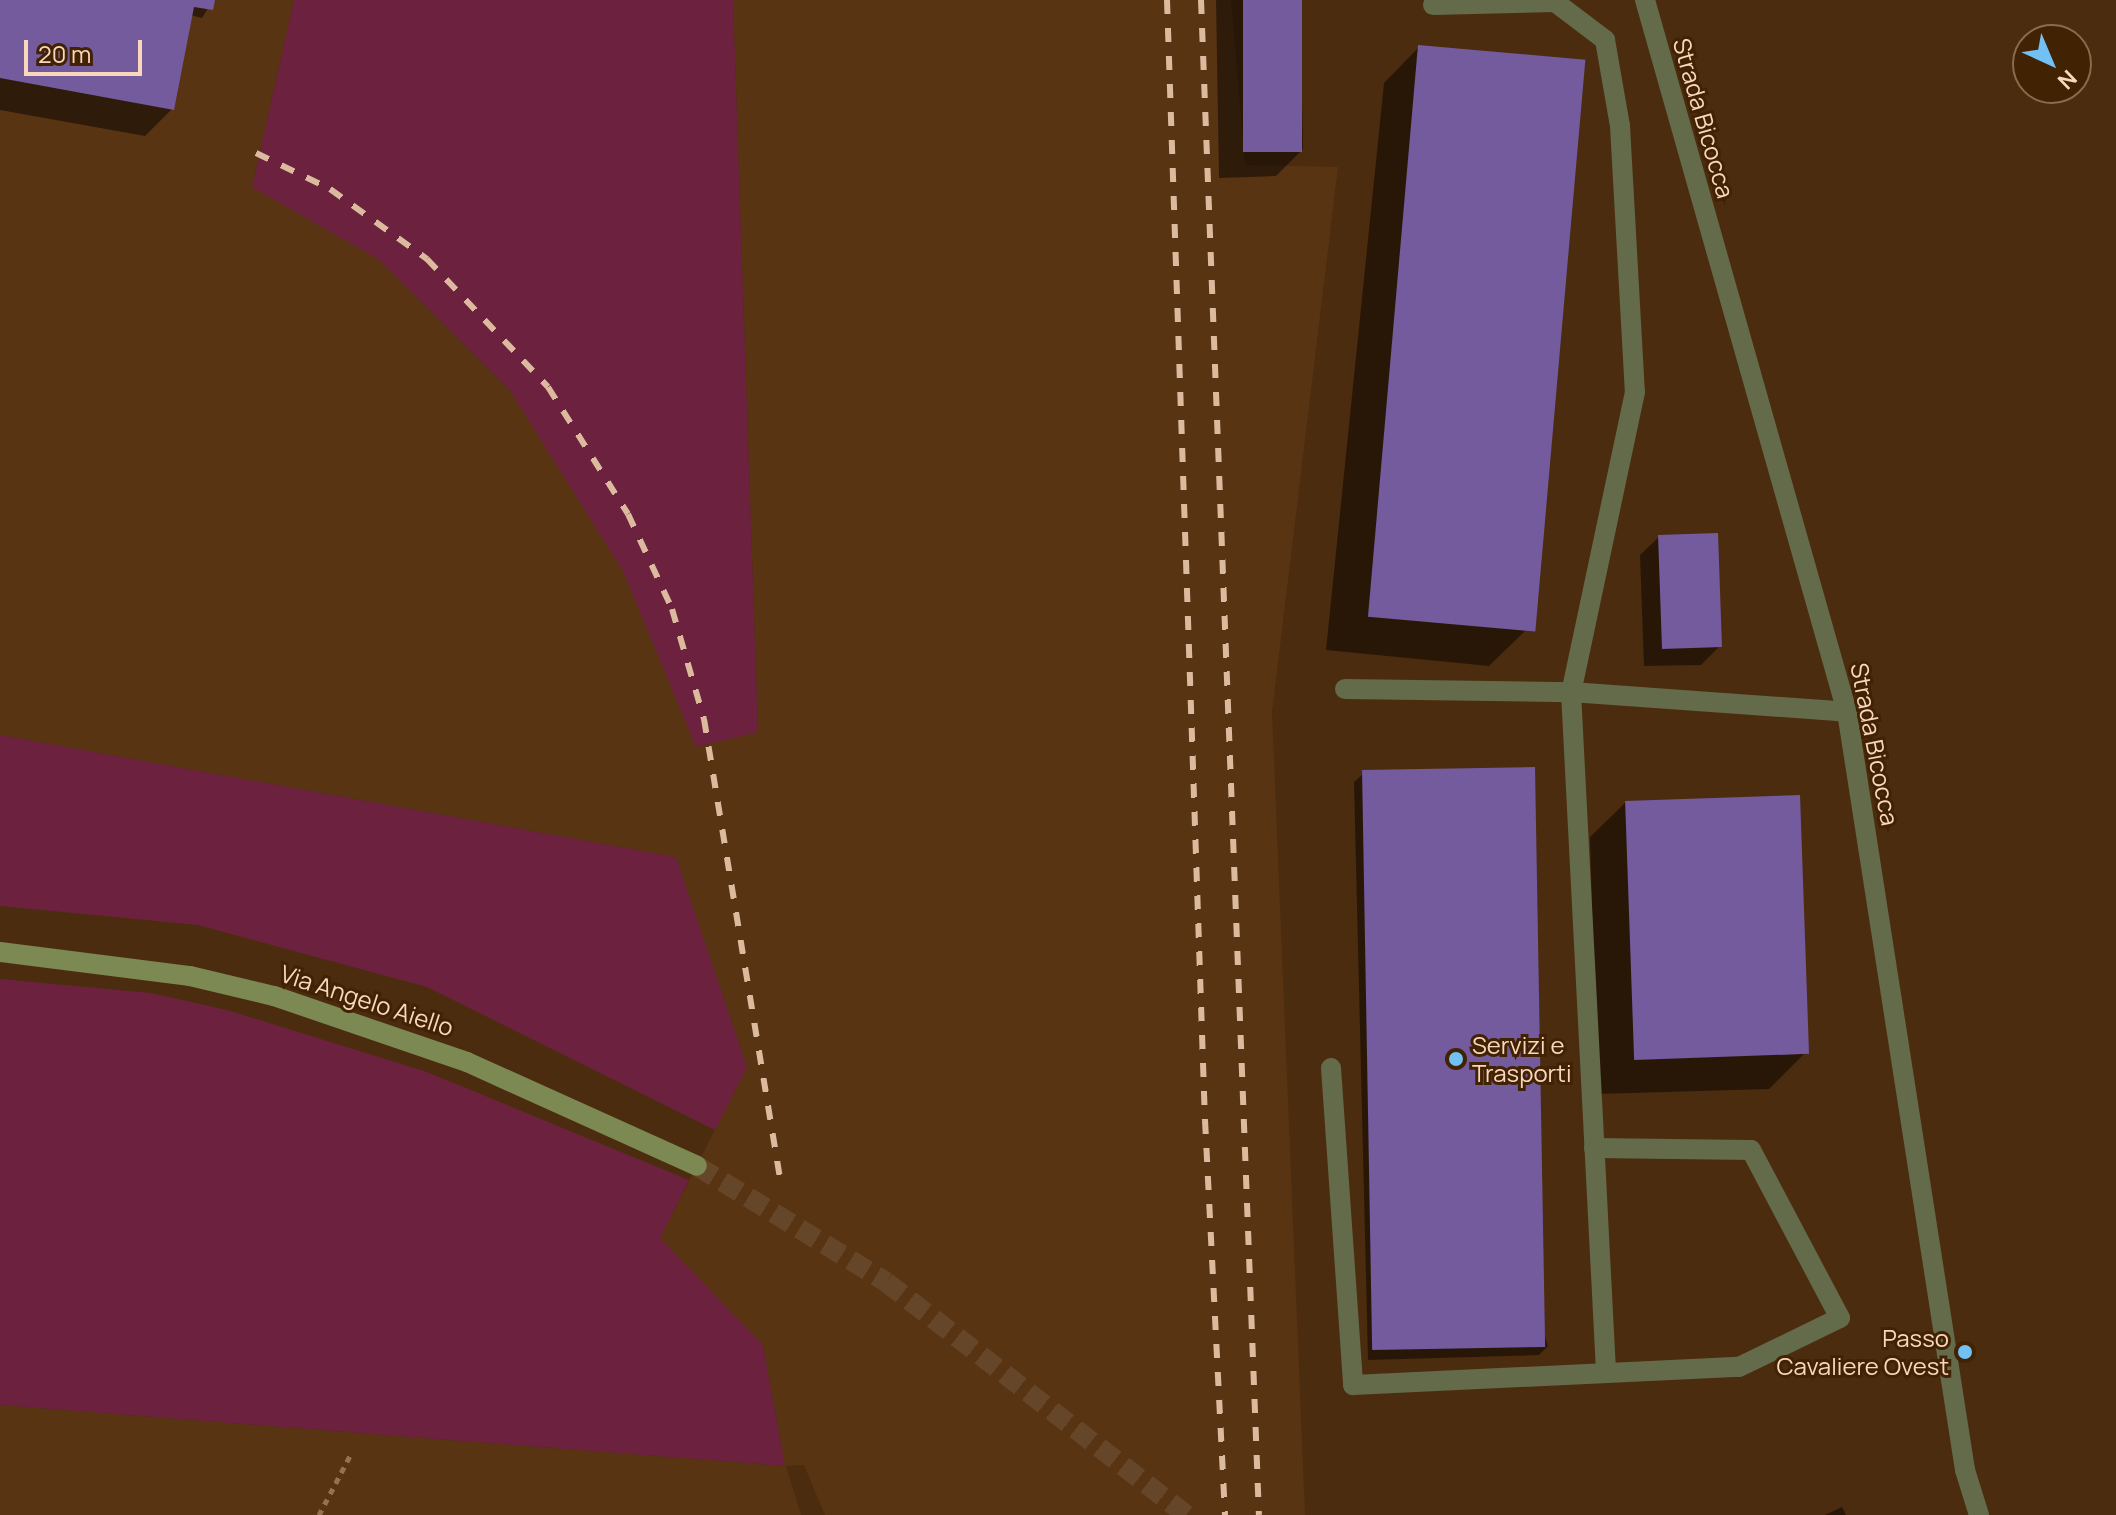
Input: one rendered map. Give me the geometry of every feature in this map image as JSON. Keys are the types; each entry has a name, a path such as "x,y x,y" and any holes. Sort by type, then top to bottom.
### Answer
{"main road":[{"name":"Via Angelo Aiello","path":"0,952 175,974 274,996 467,1062 697,1166"}],"street":[{"name":"Strada Bicocca","path":"1645,0 1847,712 1965,1470 1979,1515"},
{"path":"1433,5 1555,2 1605,40 1620,126 1635,392 1571,692 1606,1372"},
{"path":"1345,689 1571,692 1847,712"},
{"path":"1331,1068 1353,1385 1739,1367 1840,1318 1751,1150 1594,1148"}],"path":[{"path":"319,1515 352,1452"}],"shaded area":[{"path":"0,0 294,0 252,187 378,259 509,389 623,571 697,747 758,731 733,0 1231,0 1245,165 1338,167 1272,712 1305,1515 825,1515 804,1465 786,1466 801,1515 0,1515 0,1405 785,1466 763,1345 660,1238 747,1067 676,857 0,735"},
{"path":"294,0 733,0 758,732 696,747 623,571 509,389 378,259 252,187"},
{"path":"0,735 676,857 747,1067 715,1130 427,987 198,925 0,906"},
{"path":"0,979 151,993 227,1010 427,1072 689,1180 660,1238 763,1345 785,1466 0,1405"}],"building":[{"path":"0,0 215,0 213,10 194,7 174,110 0,78"},
{"path":"1243,0 1302,0 1302,152 1243,152"},
{"path":"1418,45 1585,60 1535,631 1368,617"},
{"path":"1718,533 1722,647 1662,649 1658,535"},
{"name":"Servizi e Trasporti","path":"1535,767 1545,1347 1372,1350 1362,770"},
{"path":"1800,795 1809,1054 1634,1060 1625,801"}],"tunnel":[{"path":"697,1166 886,1282 1186,1515"}],"railway":[{"path":"1167,0 1205,1120 1225,1515"},
{"path":"1201,0 1259,1515"},
{"path":"256,153 330,189 427,259 548,387 628,514 672,609 704,719 781,1186"}],"place":[{"name":"Servizi e Trasporti","path":"1456,1059"},
{"name":"Passo Cavaliere Ovest","path":"1965,1352"}]}
